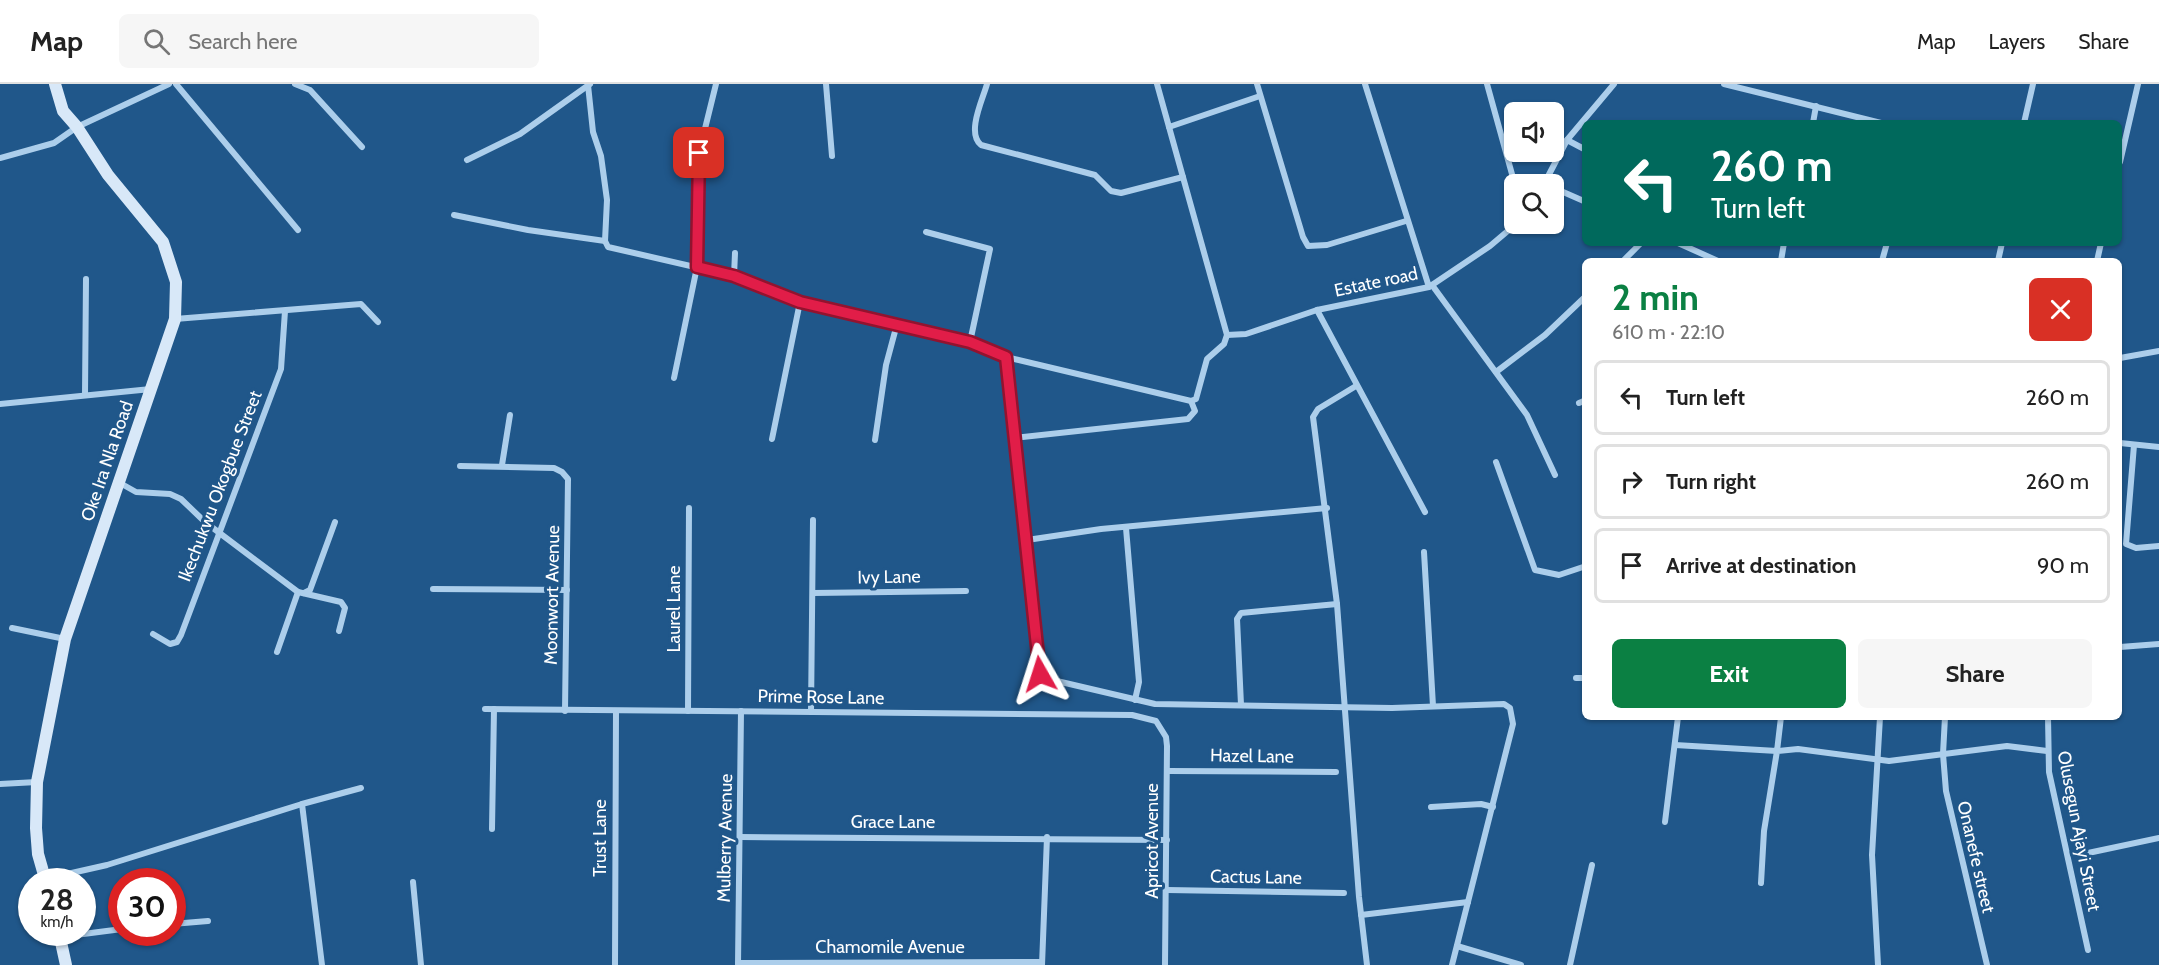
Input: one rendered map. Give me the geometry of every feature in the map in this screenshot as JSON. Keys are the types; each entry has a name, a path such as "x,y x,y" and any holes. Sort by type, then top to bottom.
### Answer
{"street":[{"name":"Oke Ira Nla Road","path":"42,868 36,828 37,782 65,639 175,319 176,282 163,242 108,175 77,127 63,111 54,84"},
{"path":"0,158 54,143 77,127 169,84"},
{"path":"176,84 298,230"},
{"path":"295,84 310,90 362,147"},
{"path":"674,378 697,267 699,153 716,84"},
{"path":"826,84 832,156"},
{"path":"987,84 974,133 976,141 981,145 1095,176 1111,191 1121,193 1183,177"},
{"path":"589,85 593,132 601,156 607,200 605,241 608,247 734,276 800,302 970,342 1006,357 1191,401 1196,399 1208,359 1224,344 1227,335 1157,84"},
{"path":"1257,84 1303,237 1308,246 1327,245 1406,221"},
{"path":"1365,84 1406,221 1431,286 1527,415 1555,475"},
{"path":"1487,84 1512,174"},
{"path":"1584,120 1614,84"},
{"path":"1724,84 1870,120"},
{"path":"2025,120 2033,84"},
{"path":"2122,153 2138,84"},
{"path":"467,160 520,134 589,85"},
{"path":"1169,128 1260,96"},
{"path":"1814,120 1816,106"},
{"path":"1550,174 1567,140 1582,122"},
{"path":"1567,140 1582,148"},
{"path":"1564,192 1582,200"},
{"path":"454,215 528,231 605,241"},
{"path":"926,232 990,249 970,342"},
{"name":"Estate road","path":"1227,335 1246,334 1317,310 1431,286 1504,234"},
{"path":"1626,258 1638,246"},
{"path":"1685,246 1711,258"},
{"path":"734,276 735,253"},
{"path":"86,279 86,394"},
{"path":"1496,372 1545,335 1582,300"},
{"path":"772,439 800,302"},
{"path":"175,319 361,304 378,322"},
{"path":"1317,310 1425,512"},
{"name":"Ikechukwu Okogbue Street","path":"153,634 170,644 177,642 280,369 285,311"},
{"path":"874,440 886,365 897,324"},
{"path":"2122,358 2159,351"},
{"path":"1006,357 1012,438 1027,540 1040,674 1044,678 1155,704 1346,707 1504,704 1510,708 1513,724 1452,965"},
{"path":"1356,386 1318,409 1313,417 1327,508 1337,604 1361,915 1367,965"},
{"path":"0,404 151,389"},
{"path":"1012,438 1188,419 1195,411 1191,401"},
{"path":"459,466 502,465 510,415"},
{"path":"2122,444 2159,447"},
{"path":"2134,445 2126,544 2136,548 2159,546"},
{"path":"1496,462 1535,570 1559,575 1582,567"},
{"name":"Moonwort Avenue","path":"502,465 554,468 568,479 565,711"},
{"path":"120,483 136,492 170,494 181,499 218,531 301,592 344,605 339,631"},
{"name":"Laurel Lane","path":"688,711 689,508"},
{"path":"1027,540 1327,508"},
{"path":"811,712 813,520"},
{"path":"301,592 310,590 335,522"},
{"path":"1126,528 1139,682 1135,700"},
{"path":"1424,552 1432,706"},
{"path":"433,589 567,591"},
{"name":"Ivy Lane","path":"813,593 966,591"},
{"path":"277,652 301,592"},
{"path":"1241,705 1237,619 1241,613 1337,604"},
{"path":"12,628 65,639"},
{"path":"2122,647 2159,644"},
{"path":"1576,678 1582,678"},
{"name":"Prime Rose Lane","path":"485,709 1132,715 1156,721"},
{"path":"492,829 494,709"},
{"name":"Trust Lane","path":"615,965 616,711"},
{"name":"Mulberry Avenue","path":"738,964 741,711"},
{"path":"1665,822 1678,720"},
{"path":"1761,883 1764,831 1780,720"},
{"path":"1878,965 1872,855 1880,720"},
{"name":"Onanefe street","path":"1945,720 1943,754 1946,791 1987,965"},
{"name":"Olusegun Ajayi Street","path":"2048,720 2047,751 2088,950"},
{"name":"Apricot Avenue","path":"1156,721 1166,737 1168,771 1165,965"},
{"path":"1675,745 1777,751 1798,749 1889,761 2007,746 2047,751"},
{"name":"Hazel Lane","path":"1168,771 1336,772"},
{"path":"0,784 37,782"},
{"path":"95,868 361,788"},
{"path":"302,804 322,965"},
{"path":"1431,807 1480,804 1493,807"},
{"name":"Grace Lane","path":"740,837 1047,837 1167,840"},
{"path":"1042,963 1047,837"},
{"path":"2088,853 2159,838"},
{"path":"1570,965 1592,865"},
{"path":"412,882 421,965"},
{"name":"Cactus Lane","path":"1167,890 1344,894"},
{"path":"1361,915 1468,902"},
{"path":"186,923 208,921"},
{"path":"62,946 66,965"},
{"path":"1457,946 1521,965"},
{"name":"Chamomile Avenue","path":"738,964 1042,963"}],"route":[{"path":"699,153 697,267 734,276 800,302 970,342 1006,357 1012,438 1027,540 1040,674"}]}
